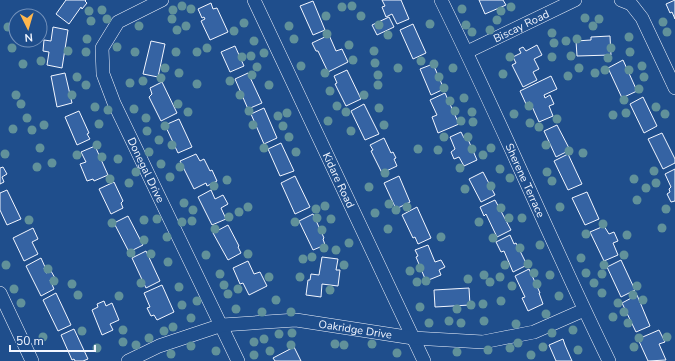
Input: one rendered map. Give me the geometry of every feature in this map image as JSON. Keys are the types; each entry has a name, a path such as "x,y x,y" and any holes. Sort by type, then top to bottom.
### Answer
{"street":[{"name":"Donegal Drive","path":"162,0 118,22 102,48 103,74 114,103 238,361"},
{"name":"Kidare Road","path":"254,0 424,361"},
{"name":"Sherene Terrace","path":"441,0 467,52 584,310 609,361"},
{"name":"Biscay Road","path":"467,52 575,0"},
{"path":"620,0 631,4 642,18 675,88"},
{"path":"0,293 32,361"},
{"name":"Oakridge Drive","path":"128,361 159,346 222,326 296,320 414,338 483,342 534,332 584,310"}],"building":[{"path":"66,0 86,0 85,1 87,3 82,9 81,7 69,24 56,14"},
{"path":"382,0 401,0 409,19 397,24 392,14 386,17 382,7 385,6"},
{"path":"479,0 503,0 506,5 485,14"},
{"path":"675,0 675,19 672,12 670,13 666,4"},
{"path":"313,1 325,30 313,35 300,6"},
{"path":"211,3 213,9 217,8 228,32 210,40 201,21 205,19 204,17 202,18 198,9"},
{"path":"389,17 394,27 377,35 372,25"},
{"path":"413,24 426,53 413,59 400,30"},
{"path":"53,27 68,30 62,68 47,65 49,52 43,51 43,48 48,48 48,41 51,41"},
{"path":"329,35 336,51 342,49 348,62 328,72 318,51 316,51 312,43"},
{"path":"610,36 611,55 577,56 576,41 591,40 591,37"},
{"path":"151,41 165,44 158,77 143,74"},
{"path":"537,45 542,55 534,59 539,69 533,72 537,80 523,87 512,65 516,63 513,57 521,53 519,49 523,47 526,51"},
{"path":"235,46 244,66 230,72 221,52"},
{"path":"623,60 637,91 622,98 608,68"},
{"path":"433,64 444,89 431,95 420,69"},
{"path":"347,70 361,99 346,106 335,84 337,83 334,76"},
{"path":"65,73 72,103 57,107 51,76"},
{"path":"248,73 262,103 248,109 235,79"},
{"path":"551,76 557,89 544,95 545,98 550,95 554,104 549,106 553,116 539,122 530,102 526,104 520,91"},
{"path":"162,82 177,113 161,121 149,97 152,94 150,88"},
{"path":"445,93 459,124 438,133 432,117 437,115 430,100"},
{"path":"643,97 657,126 644,133 630,104"},
{"path":"364,104 379,134 365,140 351,111"},
{"path":"264,108 277,138 264,144 251,114"},
{"path":"79,111 89,133 87,134 90,139 77,145 65,117"},
{"path":"179,119 192,147 178,153 165,125"},
{"path":"557,125 570,150 556,157 544,131"},
{"path":"461,132 464,138 467,137 477,160 464,166 459,157 454,159 451,152 455,149 450,137"},
{"path":"662,133 675,159 675,163 663,169 648,139"},
{"path":"384,138 391,153 393,152 396,158 394,159 397,166 382,173 371,151 373,150 370,145"},
{"path":"281,143 294,171 280,176 268,149"},
{"path":"95,146 108,175 94,181 93,179 87,181 80,164 86,162 81,152"},
{"path":"196,154 200,161 204,159 210,171 212,170 217,181 207,186 206,183 194,189 180,161"},
{"path":"568,154 582,184 568,190 554,161"},
{"path":"3,167 7,174 2,177 4,182 0,184 0,168"},
{"path":"675,169 675,201 671,202 667,194 670,192 669,189 671,187 665,174"},
{"path":"483,172 495,195 481,202 469,179"},
{"path":"295,176 310,207 295,214 281,183"},
{"path":"399,176 410,202 396,209 384,183"},
{"path":"114,182 123,201 121,203 123,208 111,214 99,189"},
{"path":"7,190 21,219 7,225 0,210 0,193"},
{"path":"211,190 215,199 223,195 228,204 221,208 226,219 212,225 198,197"},
{"path":"587,192 599,219 585,225 572,198"},
{"path":"495,200 511,230 497,237 486,214 484,216 480,207"},
{"path":"417,207 431,238 418,244 415,237 413,238 402,215"},
{"path":"313,214 324,238 325,245 313,250 299,221"},
{"path":"128,216 143,245 129,252 114,223"},
{"path":"228,225 241,253 228,260 213,233"},
{"path":"604,226 609,234 614,232 618,241 613,243 618,255 604,261 590,232"},
{"path":"33,228 38,239 32,242 38,254 24,261 13,238"},
{"path":"510,235 514,244 516,243 527,265 513,272 504,251 501,252 496,242"},
{"path":"428,245 435,262 441,260 445,267 439,270 441,275 426,281 416,257 418,256 415,250"},
{"path":"146,251 160,281 146,288 132,258"},
{"path":"322,257 338,259 336,270 340,270 338,286 322,284 321,297 306,295 308,280 310,280 311,274 319,275"},
{"path":"41,258 46,273 51,271 55,278 50,280 54,289 41,296 26,266"},
{"path":"621,260 635,290 621,297 607,267"},
{"path":"248,261 254,274 260,272 267,286 249,295 243,283 240,284 233,268"},
{"path":"529,269 540,293 543,304 528,311 522,298 525,297 515,276"},
{"path":"162,285 174,312 157,320 154,315 151,316 147,308 150,307 144,293"},
{"path":"469,288 470,305 435,307 434,290"},
{"path":"56,293 71,325 58,331 43,300"},
{"path":"637,295 650,326 636,332 622,303"},
{"path":"104,301 106,306 112,303 119,320 110,324 113,330 102,335 92,310 98,307 97,304"},
{"path":"74,329 88,359 83,361 72,360 61,335"},
{"path":"659,330 665,342 659,344 666,360 648,361 638,339"},
{"path":"563,339 572,361 556,361 549,345"},
{"path":"294,347 301,361 275,361 273,358"}]}
